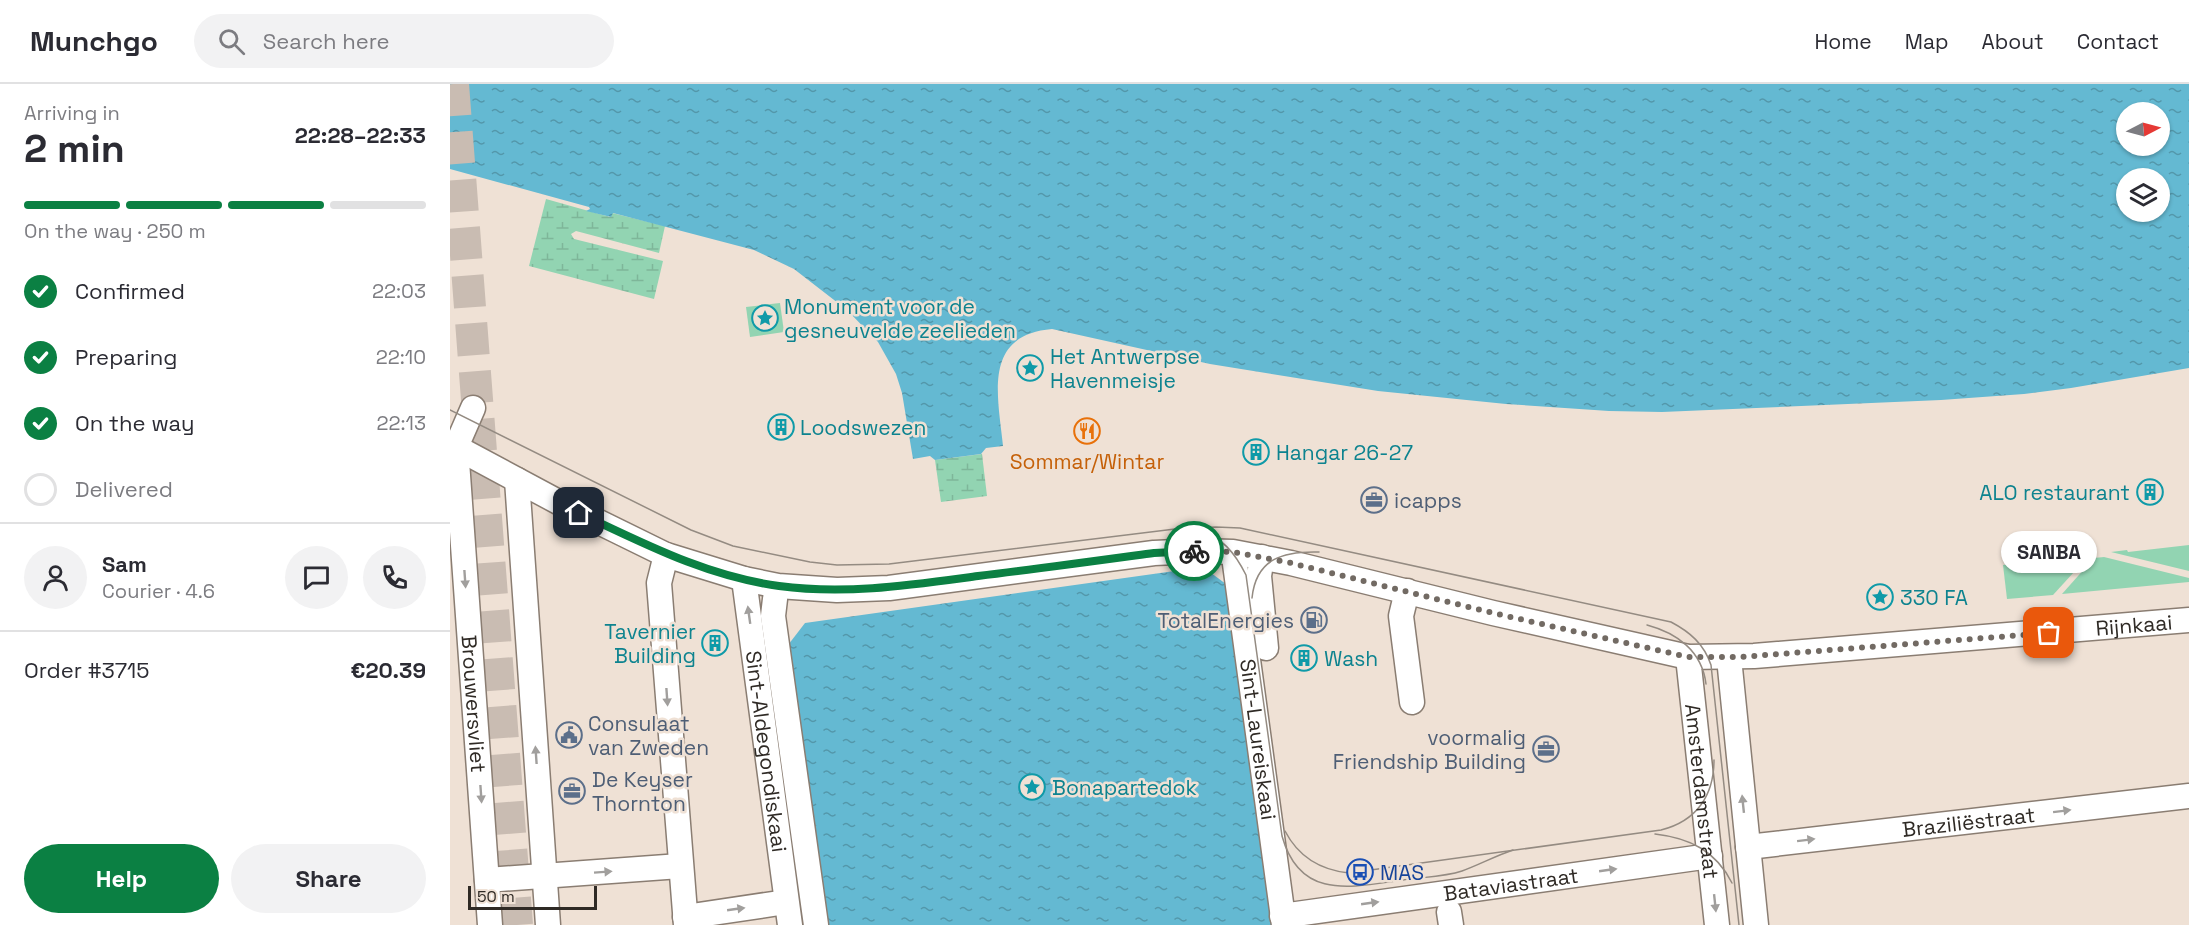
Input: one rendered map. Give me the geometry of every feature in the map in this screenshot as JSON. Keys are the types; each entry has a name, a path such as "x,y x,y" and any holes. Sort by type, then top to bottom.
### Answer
{"street":[{"path":"453,445 473,408"},
{"name":"Rijnkaai","path":"453,445 666,555 744,579 797,587 864,590 1154,553 1233,552 1688,657 1729,658 2189,620"},
{"name":"Brouwersvliet","path":"453,445 456,525 490,925"},
{"path":"517,480 548,925"},
{"path":"666,555 659,583 685,921 788,913"},
{"name":"Sint-Laureiskaai","path":"1262,557 1259,592 1266,648"},
{"name":"Sint-Laureiskaai","path":"1235,564 1283,920 1313,918"},
{"name":"Sint-Aldegondiskaai","path":"744,579 788,913"},
{"path":"1407,591 1401,616 1412,702"},
{"name":"Sint-Aldegondiskaai","path":"775,599 773,616 816,925"},
{"name":"Amsterdamstraat","path":"1688,657 1718,925"},
{"name":"Amsterdamstraat","path":"1729,658 1756,925"},
{"name":"Braziliëstraat","path":"1748,847 2189,796"},
{"name":"Bataviastraat","path":"1313,918 1710,856"},
{"path":"487,880 680,866"}],"green space":[{"path":"546,199 610,217 612,213 665,226 659,253 576,231 571,234 574,239 663,261 654,299 529,266"},
{"path":"780,303 784,332 750,337 746,307"},
{"path":"982,454 987,496 941,502 935,460"},
{"path":"2189,545 2189,571 2111,552 2127,550 2128,552"},
{"path":"2085,555 2085,560 2053,595 2007,599 2003,565"},
{"path":"2104,557 2189,578 2189,582 2062,594 2094,558"}],"water":[{"path":"450,84 2189,84 2189,368 2024,394 1941,400 1662,412 1609,411 1506,404 1378,391 1210,364 1052,329 1030,334 1014,343 1004,355 999,371 998,389 1003,446 986,448 981,454 935,460 930,456 913,459 902,393 896,374 878,342 847,310 794,269 754,250 613,213 611,217 586,211 590,209 450,169"},
{"name":"Bonapartedok","path":"1203,567 1230,587 1277,925 825,925 785,649 805,623"}],"tunnel":[{"path":"453,84 517,925"}],"tram line":[{"path":"450,410 691,530 733,546 810,562 837,565 889,564 1175,529 1240,528 1671,622 1696,639 1711,665 1739,925"},
{"path":"1199,530 1214,537 1227,547 1246,575 1282,836 1290,857 1301,871 1315,880 1330,885 1365,885 1455,873 1513,850"},
{"path":"1252,598 1259,574 1274,560 1294,553 1319,552"},
{"path":"1647,625 1678,638 1686,645 1699,662 1706,684"},
{"path":"1285,831 1296,848 1311,860 1329,869 1349,873 1661,830 1684,820 1701,805 1711,784 1714,760"},
{"path":"1655,834 1680,839 1701,848 1718,862 1732,883"}],"way so far":[{"path":"1194,551 1233,552 1291,563 1493,613 1688,657 1729,658 2049,633"}],"place":[{"name":"Monument voor de gesneuvelde zeelieden","path":"765,318"},
{"name":"Het Antwerpse Havenmeisje","path":"1030,368"},
{"name":"Loodswezen","path":"781,427"},
{"name":"Sommar/Wintar","path":"1087,431"},
{"name":"Hangar 26-27","path":"1256,452"},
{"name":"ALO restaurant","path":"2150,492"},
{"name":"icapps","path":"1374,500"},
{"name":"330 FA","path":"1880,597"},
{"name":"TotalEnergies","path":"1314,620"},
{"name":"SANBA","path":"2049,633"},
{"name":"Tavernier Building","path":"715,643"},
{"name":"Wash","path":"1304,658"},
{"name":"Consulaat van Zweden","path":"569,735"},
{"name":"voormalig Friendship Building","path":"1546,749"},
{"name":"Bonapartedok","path":"1032,787"},
{"name":"De Keyser Thornton","path":"572,791"},
{"name":"MAS","path":"1360,872"}],"route":[{"path":"579,513 666,555 707,568 778,586 837,590 889,588 1154,553 1194,551"}]}
